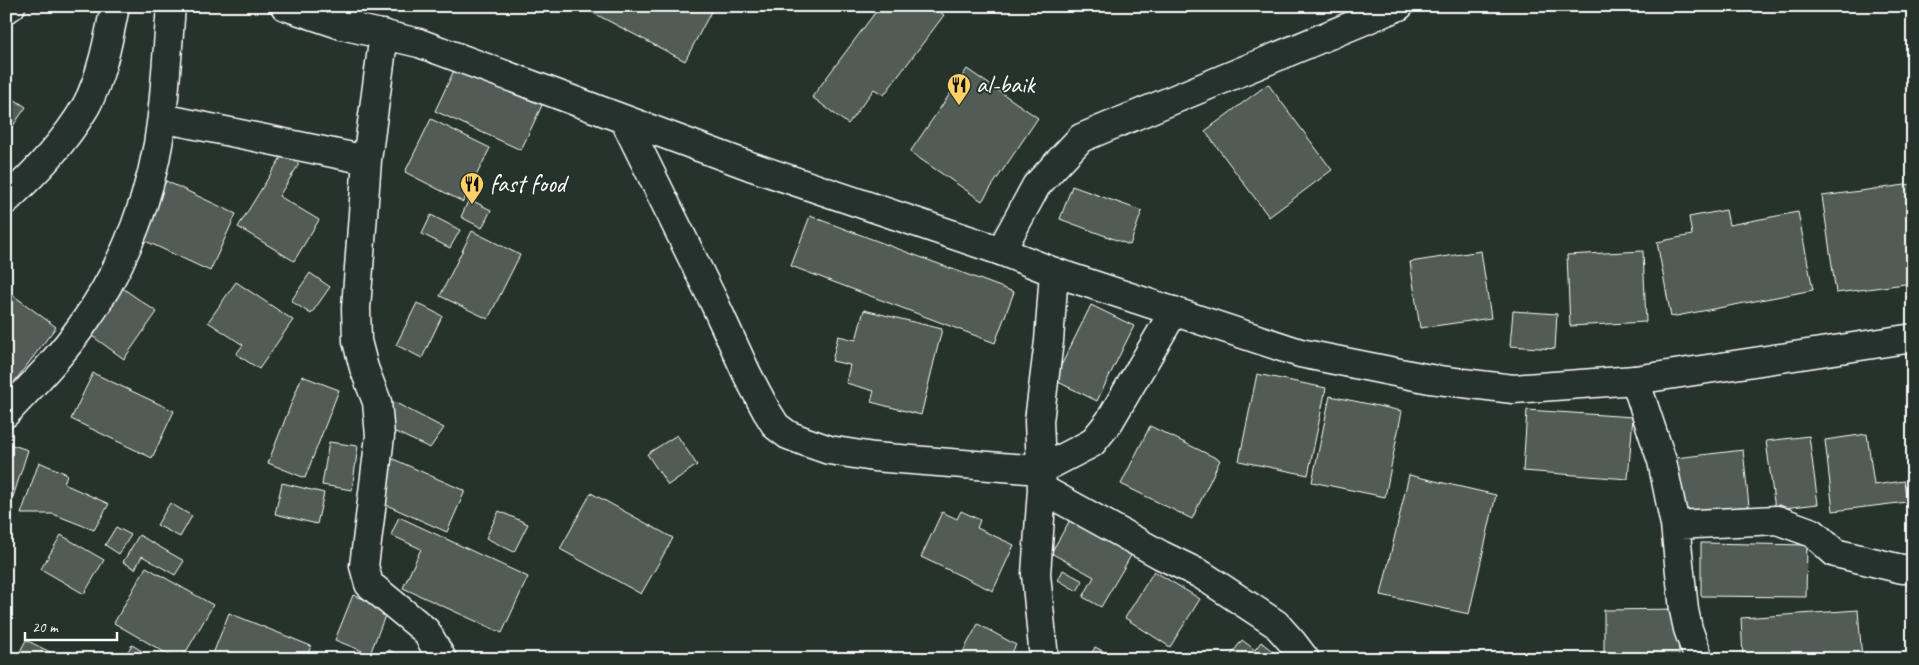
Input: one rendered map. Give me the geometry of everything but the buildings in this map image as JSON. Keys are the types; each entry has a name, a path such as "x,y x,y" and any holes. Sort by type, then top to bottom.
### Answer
{"street":[{"path":"6,9 11,6"},
{"path":"6,200 50,158 86,105 103,60 115,6"},
{"path":"6,413 56,358 81,327 114,276 127,250 152,169 162,118 171,6"},
{"path":"285,6 346,16 384,34 419,44 750,166 1001,251 1054,272 1300,353 1430,379 1513,389 1635,380 1913,338"},
{"path":"1001,251 1036,186 1081,138 1399,6"},
{"path":"384,34 367,160 356,308 357,340 364,368 377,402 380,436 364,566 369,584 426,631 442,659"},
{"path":"162,118 367,160"},
{"path":"625,121 714,302 747,374 776,426 788,435 829,450 1041,479 1161,555 1202,575 1276,624 1305,659"},
{"path":"1044,659 1036,574 1041,479 1040,422 1054,272"},
{"path":"1041,479 1092,443 1109,422 1174,311"},
{"path":"1635,380 1662,462 1675,525 1684,610 1688,629 1700,659"},
{"path":"1675,525 1777,520 1813,533 1836,553 1902,569 1913,569"}],"place":[{"name":"al-baik","path":"959,106"},
{"name":"fast food","path":"472,205"}]}
